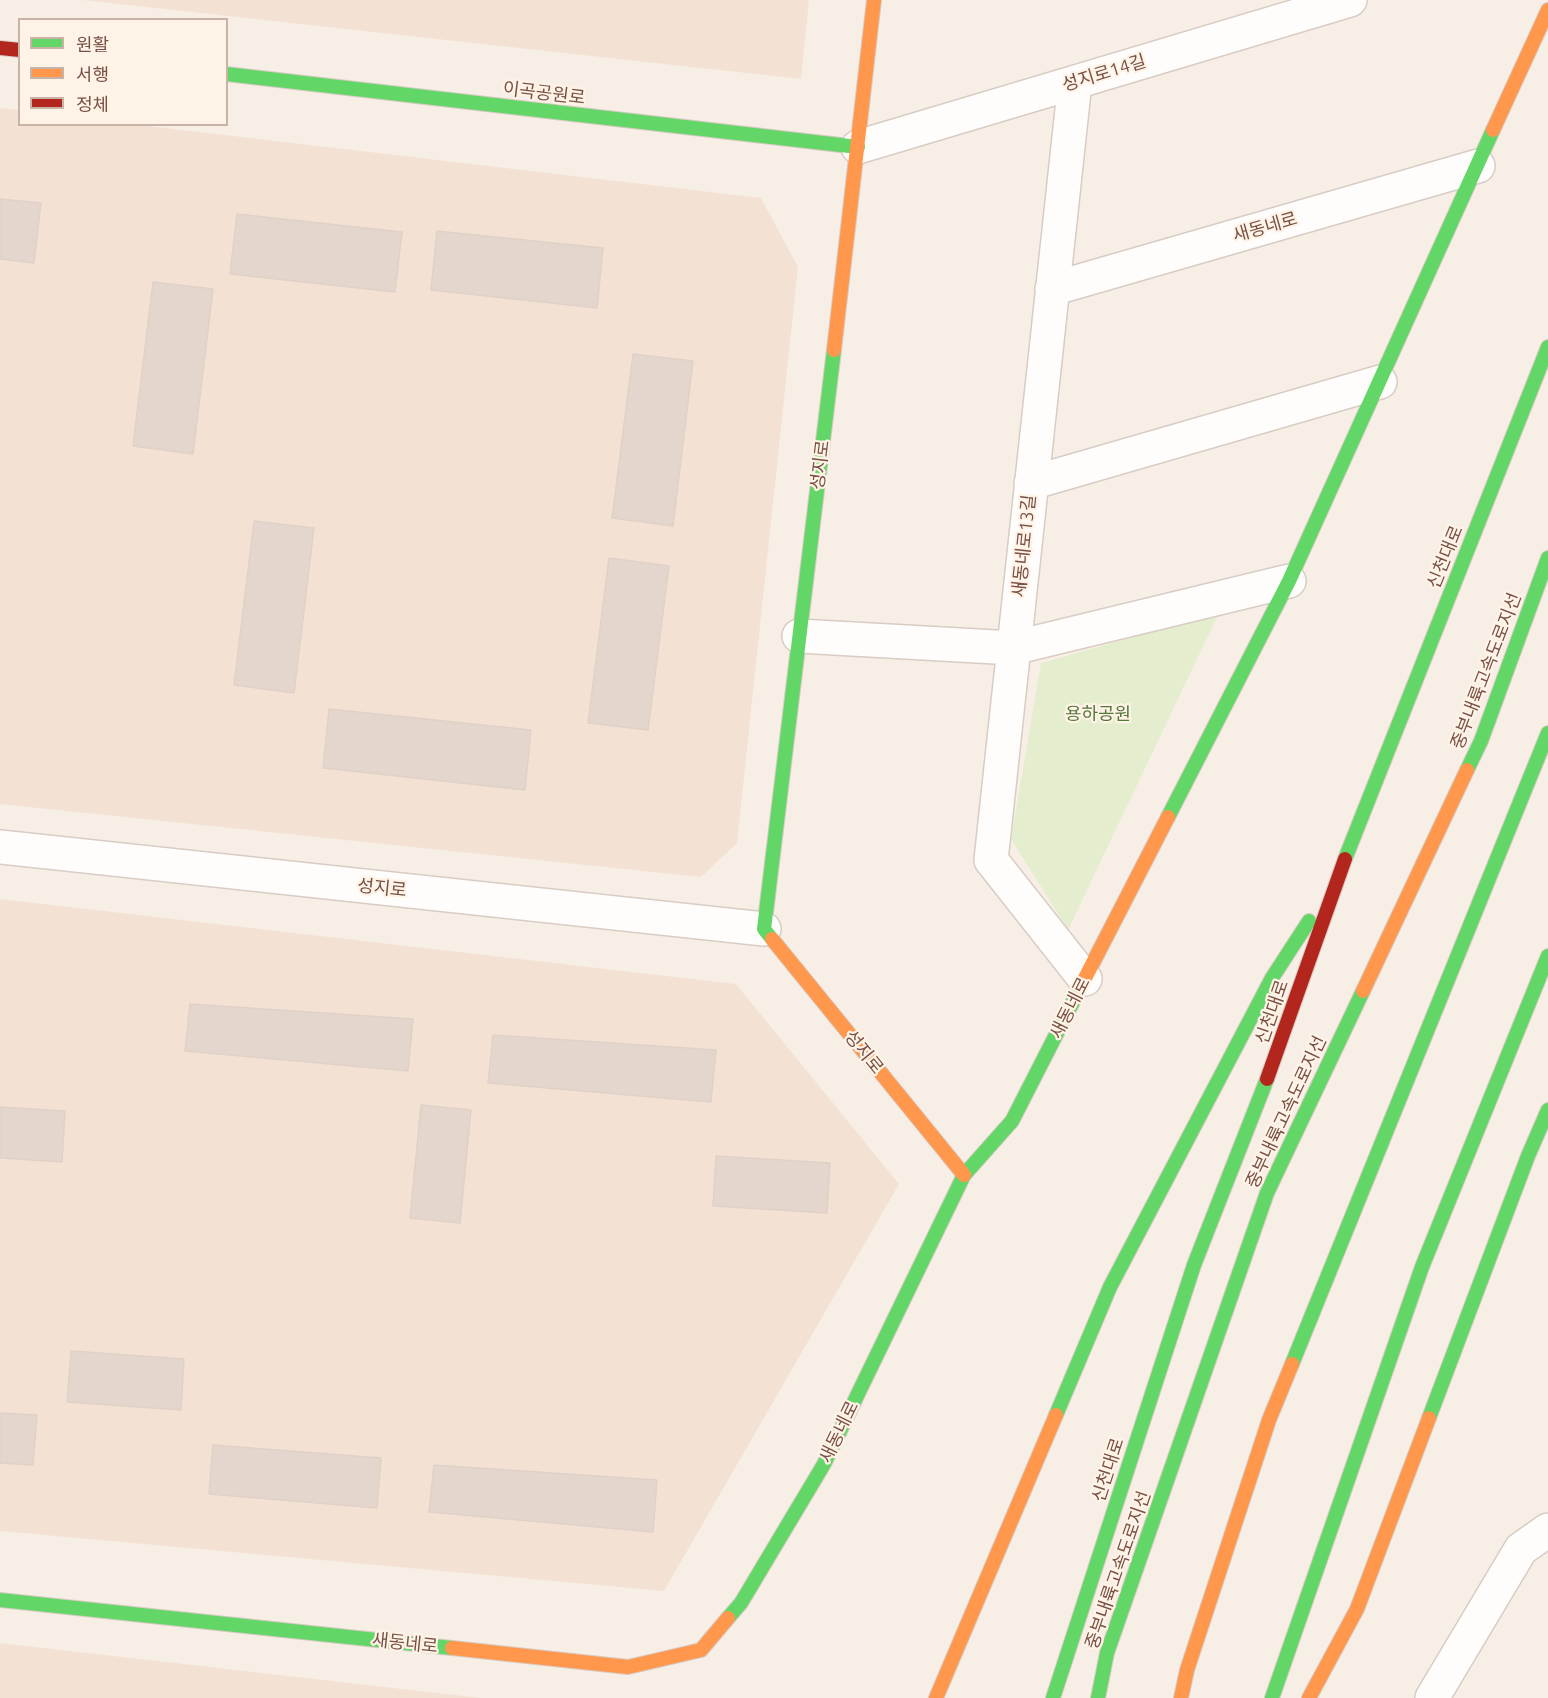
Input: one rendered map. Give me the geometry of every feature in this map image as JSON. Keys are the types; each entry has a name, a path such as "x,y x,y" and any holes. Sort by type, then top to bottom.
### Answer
{"main road":[{"name":"성지로","path":"874,0 764,929 964,1174"},
{"name":"새동네로","path":"0,1600 628,1667 701,1650 741,1603 824,1464 964,1174 1012,1121 1289,581 1548,10"},
{"path":"0,48 18,50"},
{"name":"이곡공원로","path":"228,74 858,147"},
{"name":"신천대로","path":"1053,1698 1194,1265 1271,1070 1336,880 1548,346"},
{"name":"중부내륙고속도로지선","path":"1098,1698 1107,1653 1268,1193 1481,741 1548,558"},
{"path":"1181,1698 1187,1670 1269,1420 1548,733"},
{"path":"936,1698 1110,1287 1272,978 1336,880"},
{"path":"1272,1698 1422,1268 1548,956"},
{"path":"1309,1698 1357,1609 1528,1156 1548,1110"}],"street":[{"name":"성지로14길","path":"858,147 1350,0"},
{"name":"새동네로13길","path":"1075,82 991,860 1085,979"},
{"name":"새동네로","path":"1052,289 1478,166"},
{"path":"1031,483 1380,382"},
{"path":"799,636 1013,648 1289,581"},
{"name":"성지로","path":"0,847 764,929"},
{"path":"1432,1698 1521,1549 1548,1530"}],"shaded area":[{"path":"82,0 809,0 801,79"},
{"path":"0,108 18,110 18,126 149,126 761,198 798,267 737,843 701,877 0,804"},
{"path":"0,899 736,984 899,1184 664,1591 0,1531"},
{"path":"0,1643 481,1698 0,1698"}],"green space":[{"name":"용하공원","path":"1219,613 1068,930 1011,839 1041,663"}],"building":[{"path":"0,199 41,203 34,263 0,259"},
{"path":"237,214 402,232 395,292 230,274"},
{"path":"437,231 603,248 597,308 431,290"},
{"path":"153,282 213,289 193,454 133,446"},
{"path":"633,354 693,361 673,526 612,518"},
{"path":"254,521 314,528 294,693 234,685"},
{"path":"609,558 669,566 648,730 588,723"},
{"path":"329,709 531,730 525,790 323,768"},
{"path":"190,1004 413,1019 408,1071 185,1051"},
{"path":"493,1035 716,1050 711,1102 488,1083"},
{"path":"421,1105 471,1110 460,1223 410,1218"},
{"path":"0,1107 65,1111 62,1162 0,1158"},
{"path":"716,1156 830,1163 827,1213 713,1206"},
{"path":"71,1351 184,1359 181,1410 67,1402"},
{"path":"0,1413 37,1415 33,1465 0,1463"},
{"path":"213,1445 381,1458 377,1508 209,1494"},
{"path":"434,1465 657,1480 653,1532 429,1512"}],"traffic: fast":[{"path":"228,74 858,147"},
{"path":"1168,817 1289,581 1493,130"},
{"path":"1345,859 1548,347"},
{"path":"772,939 764,929 834,350"},
{"path":"1467,770 1481,741 1548,558"},
{"path":"1292,1364 1548,733"},
{"path":"1056,1415 1110,1287 1272,978 1309,921"},
{"path":"1272,1698 1422,1267 1548,956"},
{"path":"728,1618 741,1603 824,1464 964,1175 1012,1121 1082,984"},
{"path":"1098,1698 1107,1653 1267,1193 1363,991"},
{"path":"1053,1698 1194,1265 1267,1079"},
{"path":"1429,1418 1528,1156 1548,1110"},
{"path":"0,1600 452,1648"}],"traffic: slow":[{"path":"834,350 874,0"},
{"path":"1493,130 1548,10"},
{"path":"1363,991 1467,770"},
{"path":"1082,984 1168,817"},
{"path":"772,939 964,1175"},
{"path":"1181,1698 1187,1670 1269,1420 1292,1364"},
{"path":"936,1698 1056,1415"},
{"path":"1309,1698 1357,1609 1429,1418"},
{"path":"452,1648 628,1667 701,1650 728,1618"}],"traffic: jam":[{"path":"0,48 18,50"},
{"path":"1267,1079 1345,859"}]}
